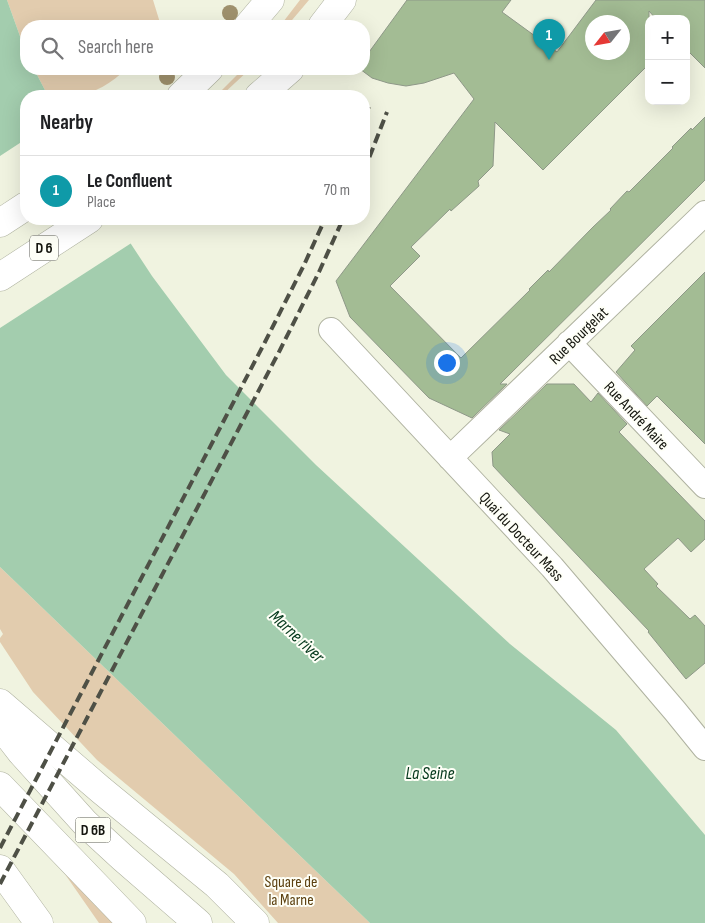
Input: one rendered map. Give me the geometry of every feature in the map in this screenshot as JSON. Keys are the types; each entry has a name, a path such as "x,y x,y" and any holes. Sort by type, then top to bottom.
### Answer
{"main road":[{"path":"253,20 270,0"},
{"path":"327,20 342,0"},
{"path":"186,90 203,75"},
{"path":"266,90 283,75"},
{"path":"0,223 20,210"},
{"name":"D 6","path":"0,277 80,225"},
{"path":"0,703 101,790 217,885 255,923"},
{"name":"D 6B","path":"0,725 21,752 86,823 198,923"},
{"path":"0,786 132,923"},
{"path":"0,869 39,923"}],"street":[{"name":"Rue Bourgelat","path":"450,458 705,213"},
{"name":"Quai du Docteur Mass","path":"331,330 552,567 669,703 705,748"},
{"name":"Rue André Maire","path":"569,343 705,486"}],"green space":[{"path":"7,0 153,0 159,20 20,20 20,36"},
{"path":"300,0 309,0 292,20 285,20"},
{"path":"37,75 119,75 96,90 45,90"},
{"path":"237,75 244,75 227,90 222,90"},
{"name":"Square de la Marne","path":"0,567 370,923 278,923 234,874 97,760 33,692 0,642 3,634 0,629"},
{"path":"60,867 117,923 99,923"}],"water":[{"name":"La Seine","path":"0,0 7,0 20,36 20,75 37,75 45,90 20,90 20,225 120,225 152,276 226,375 316,465 510,644 616,730 705,835 705,923 370,923 0,567"}],"pier":[{"path":"20,143 20,225 123,225 133,242 0,328 0,156"}],"building":[{"path":"407,0 511,0 502,12 557,52 596,0 705,0 705,68 690,53 690,15 652,15 649,11 649,15 645,15 645,68 543,170 495,122 493,166 478,181 479,186 451,211 450,209 411,247 420,256 390,286 461,358 548,270 549,272 611,210 627,191 629,192 691,128 692,130 705,117 705,180 500,384 507,384 472,418 429,398 350,317 336,281 474,99 454,73 424,83 406,86 388,83 368,75 370,75 370,51"},
{"path":"705,272 705,444 657,396 647,406 616,372 635,350 631,346"},
{"path":"547,384 574,384 591,402 598,393 627,424 619,432 705,521 705,539 691,552 678,538 644,569 658,584 656,586 690,619 695,615 705,626 705,663 686,679 649,631 493,466 492,452 510,434 499,430"}],"railway":[{"path":"370,156 387,112"},
{"path":"0,848 265,342 322,225"},
{"path":"0,884 280,350 340,225"}],"place":[{"name":"Le Confluent","path":"549,60"}],"water label":[{"name":"Marne river","path":"297,636"}]}
